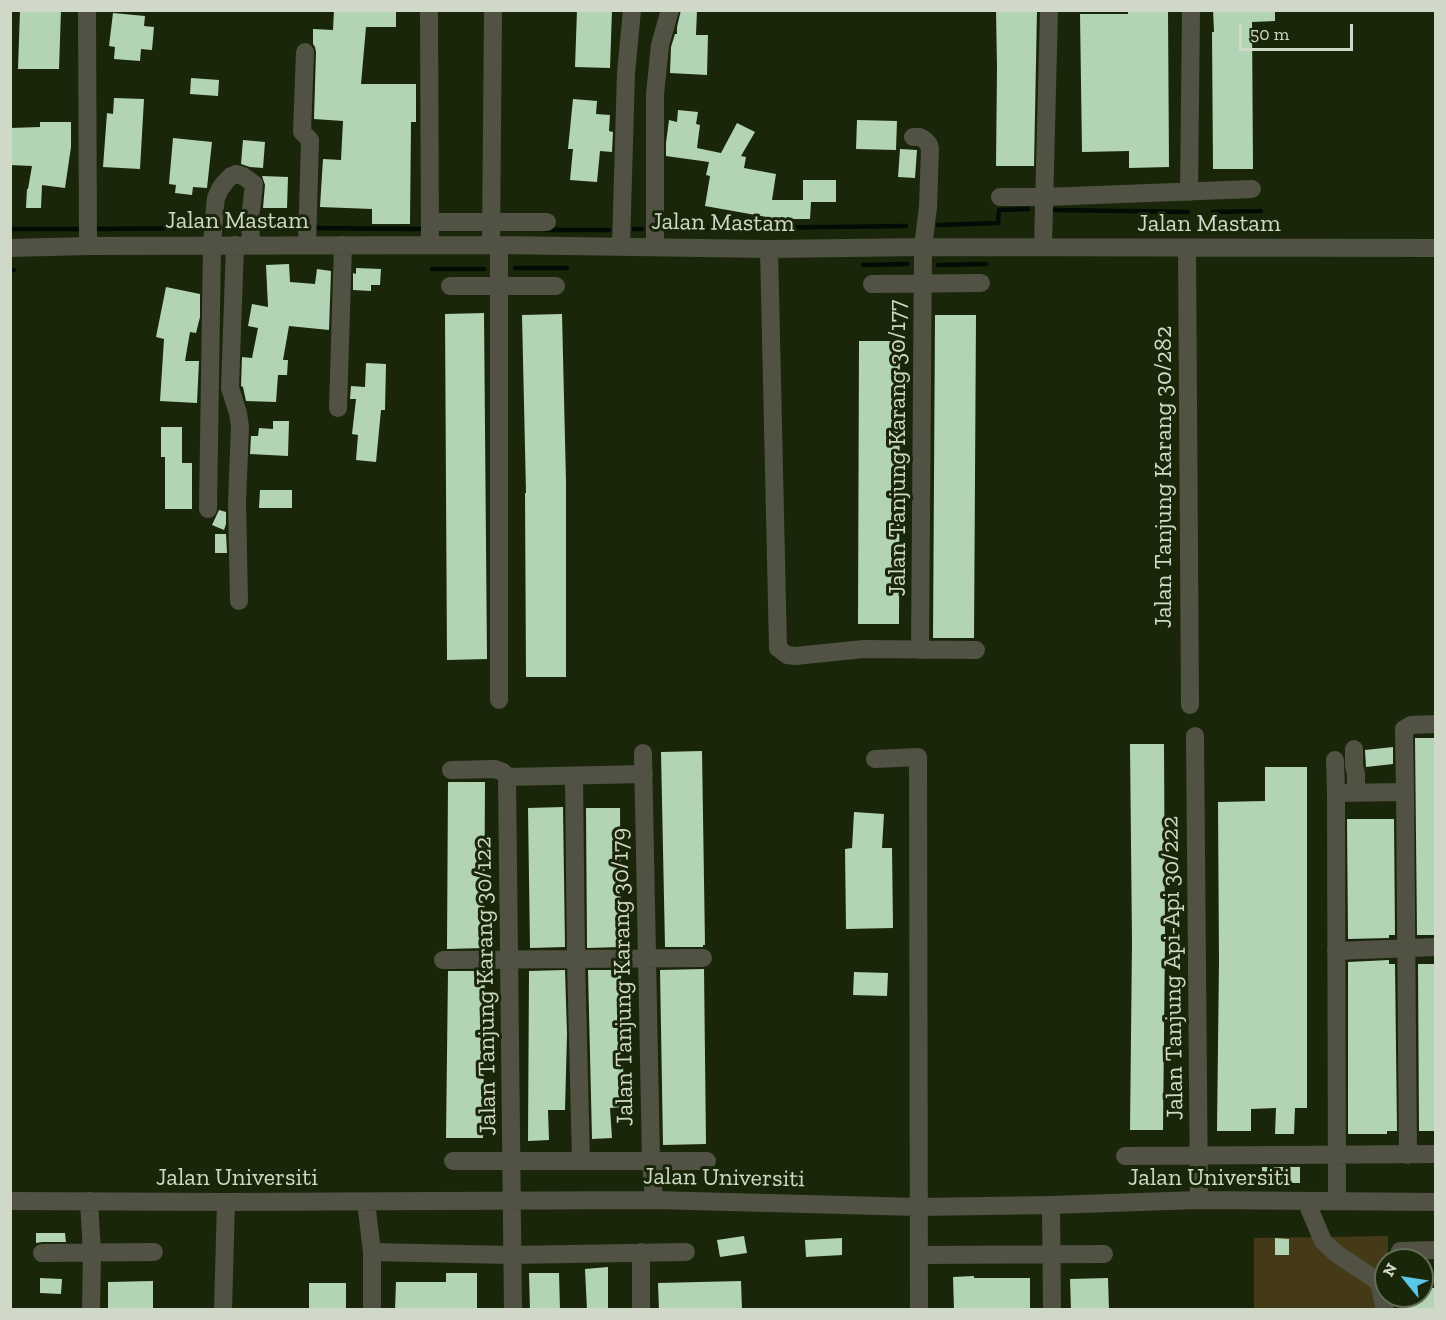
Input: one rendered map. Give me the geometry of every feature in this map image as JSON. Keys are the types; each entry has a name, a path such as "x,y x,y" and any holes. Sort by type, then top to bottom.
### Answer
{"street":[{"path":"87,10 89,242"},
{"path":"429,10 433,220 429,243"},
{"path":"493,10 491,222 499,286 499,700"},
{"path":"621,246 626,73 632,10"},
{"path":"655,246 656,94 660,45 670,10"},
{"path":"1043,247 1049,10"},
{"path":"1190,192 1191,10"},
{"path":"305,52 302,132 310,140 308,233"},
{"name":"Jalan Tanjung Karang 30/177","path":"913,137 920,137 929,145 928,207 923,247 920,650"},
{"path":"208,509 213,233 216,198 225,181 236,174 254,184 230,388 240,427 237,502 239,601"},
{"path":"1000,197 1252,189"},
{"path":"433,220 547,222"},
{"name":"Jalan Mastam","path":"10,248 213,233 247,236 308,233 343,245 429,243 769,249 1436,248"},
{"path":"339,408 343,245"},
{"name":"Jalan Tanjung Karang 30/282","path":"1187,248 1190,705"},
{"path":"769,249 778,648 787,655 795,656 864,649 976,650"},
{"path":"872,284 981,283"},
{"path":"450,286 556,286"},
{"path":"1408,1155 1404,729 1411,725 1436,724"},
{"name":"Jalan Tanjung Api-Api 30/222","path":"1195,736 1199,1200"},
{"path":"1354,749 1356,793"},
{"name":"Jalan Tanjung Karang 30/179","path":"643,753 651,1160 654,1200"},
{"path":"875,759 918,757 919,1310"},
{"path":"1335,760 1337,1201"},
{"path":"450,770 495,769 505,774 574,776 644,774"},
{"name":"Jalan Tanjung Karang 30/122","path":"505,774 513,1310"},
{"path":"574,776 581,1161"},
{"path":"1336,794 1405,792"},
{"path":"1336,951 1436,947"},
{"path":"443,960 703,958"},
{"path":"1125,1156 1436,1154"},
{"path":"453,1161 707,1161"},
{"name":"Jalan Universiti","path":"10,1201 654,1200 919,1207 1199,1200 1436,1202"},
{"path":"89,1201 92,1252 91,1310"},
{"path":"1306,1201 1323,1241 1337,1254 1379,1282 1385,1310"},
{"path":"223,1310 226,1202"},
{"path":"366,1202 372,1252 372,1310"},
{"path":"1052,1205 1052,1310"},
{"path":"42,1253 154,1252"},
{"path":"372,1252 512,1255 686,1252"},
{"path":"641,1252 642,1310"},
{"path":"919,1255 1104,1254"}],"shaded area":[{"path":"1388,1236 1388,1248 1374,1248 1374,1308 1389,1309 1254,1310 1254,1238"}],"building":[{"path":"20,10 61,10 59,69 18,69"},
{"path":"334,10 396,10 396,27 366,27 361,84 416,84 416,122 411,122 410,224 372,224 372,209 320,207 323,159 341,160 343,121 314,119 316,52 313,44 313,29 333,30"},
{"path":"577,10 612,10 610,68 575,67"},
{"path":"681,10 697,10 696,35 708,35 707,75 670,73 671,47 675,34 677,34"},
{"path":"996,10 1037,10 1034,166 996,166"},
{"path":"1128,10 1168,10 1169,167 1129,168 1129,151 1082,152 1080,14 1128,14"},
{"path":"1213,10 1275,10 1275,21 1252,22 1253,169 1213,169"},
{"path":"113,13 145,16 144,26 154,27 152,50 141,49 140,61 114,59 115,47 109,46"},
{"path":"191,78 219,80 218,96 190,94"},
{"path":"114,98 144,99 140,169 103,167 107,113 113,114"},
{"path":"573,99 597,101 596,114 610,115 609,131 613,132 612,152 600,151 597,182 570,180 573,149 568,149"},
{"path":"678,110 698,112 696,124 700,125 697,148 721,153 737,123 755,132 741,156 746,157 744,168 776,174 772,200 803,200 803,180 836,180 836,202 811,202 810,219 778,219 705,206 710,176 706,175 709,162 666,156 669,120 677,122"},
{"path":"857,120 897,121 896,150 856,149"},
{"path":"40,122 71,122 71,147 65,188 42,185 41,208 26,208 32,166 10,165 10,128 40,127"},
{"path":"173,138 212,142 207,188 193,187 192,195 175,193 176,185 169,184"},
{"path":"243,140 265,142 263,168 241,164"},
{"path":"900,149 917,150 915,178 898,177"},
{"path":"262,176 288,177 287,208 263,208 265,185"},
{"path":"289,264 290,282 315,284 317,269 331,271 329,330 289,326 283,360 288,360 287,375 278,375 276,402 246,401 241,386 242,357 252,358 258,328 248,326 252,304 268,307 266,265"},
{"path":"356,268 381,269 380,285 371,285 371,291 353,290 353,273 356,274"},
{"path":"166,287 200,294 200,317 196,333 190,332 185,361 199,361 197,403 160,401 164,339 156,337"},
{"path":"484,313 487,659 447,660 445,314"},
{"path":"562,314 566,482 566,677 526,677 526,493 522,315"},
{"path":"935,315 976,315 974,638 933,638"},
{"path":"859,341 900,341 899,624 858,624"},
{"path":"366,363 386,364 385,410 381,410 376,462 356,460 358,435 352,434 356,399 350,399 351,386 365,387"},
{"path":"273,421 289,421 288,456 250,454 251,436 258,436 259,428 273,429"},
{"path":"161,427 182,427 182,463 192,463 192,509 165,509 165,457 161,457"},
{"path":"260,490 292,490 292,508 259,508"},
{"path":"219,510 226,512 224,530 212,525"},
{"path":"215,534 226,534 227,553 215,553"},
{"path":"1415,738 1436,738 1436,935 1417,935"},
{"path":"1130,744 1164,744 1163,1130 1130,1130 1132,942"},
{"path":"1393,747 1393,764 1366,767 1365,750"},
{"path":"702,751 705,945 703,947 665,947 661,752"},
{"path":"1265,767 1307,767 1307,1108 1295,1108 1294,1134 1275,1134 1276,1108 1251,1109 1251,1131 1217,1131 1218,802 1265,801"},
{"path":"448,782 485,782 484,948 447,949"},
{"path":"563,807 565,947 530,948 528,808"},
{"path":"586,808 620,808 621,947 587,948"},
{"path":"854,812 884,814 882,848 892,848 893,928 846,929 845,849 852,848"},
{"path":"1347,819 1394,819 1395,935 1389,935 1389,938 1348,939"},
{"path":"1389,960 1389,964 1395,964 1397,1131 1387,1131 1387,1134 1348,1134 1348,962"},
{"path":"1418,964 1436,964 1436,1131 1419,1131"},
{"path":"704,969 706,1144 663,1145 660,970"},
{"path":"565,970 567,1034 565,1110 548,1110 549,1140 528,1141 529,971"},
{"path":"588,970 621,970 624,1107 610,1108 612,1138 592,1139"},
{"path":"448,971 485,971 483,1138 446,1138"},
{"path":"854,972 888,973 887,996 853,995"},
{"path":"1262,1167 1300,1167 1300,1183 1262,1183"},
{"path":"36,1233 65,1233 66,1242 36,1243"},
{"path":"744,1236 747,1253 720,1257 717,1240"},
{"path":"842,1238 842,1255 806,1257 805,1240"},
{"path":"1275,1238 1289,1239 1289,1255 1275,1255"},
{"path":"608,1267 608,1310 587,1310 585,1269"},
{"path":"446,1273 477,1273 477,1310 395,1310 396,1282 446,1282"},
{"path":"529,1273 559,1273 560,1310 530,1310"},
{"path":"974,1276 974,1278 1030,1278 1030,1310 954,1310 953,1277"},
{"path":"40,1278 62,1279 61,1294 40,1293"},
{"path":"1108,1278 1109,1310 1071,1310 1070,1279"},
{"path":"153,1281 153,1310 108,1310 108,1282"},
{"path":"741,1281 742,1310 659,1310 658,1283"},
{"path":"309,1283 346,1283 346,1310 309,1310"},
{"path":"1434,1288 1436,1288 1436,1310 1406,1310 1406,1308 1434,1308"}],"waterway":[{"path":"938,225 998,223 999,210 1028,209"},
{"path":"1055,210 1188,212"},
{"path":"1213,212 1261,211"},
{"path":"667,229 906,226"},
{"path":"91,229 209,228"},
{"path":"217,228 245,228"},
{"path":"253,228 302,228"},
{"path":"310,228 425,229"},
{"path":"10,229 83,229"},
{"path":"634,229 642,229"},
{"path":"547,230 609,230"},
{"path":"863,265 907,264"},
{"path":"938,265 986,264"},
{"path":"515,268 567,268"},
{"path":"432,269 484,269"}]}
